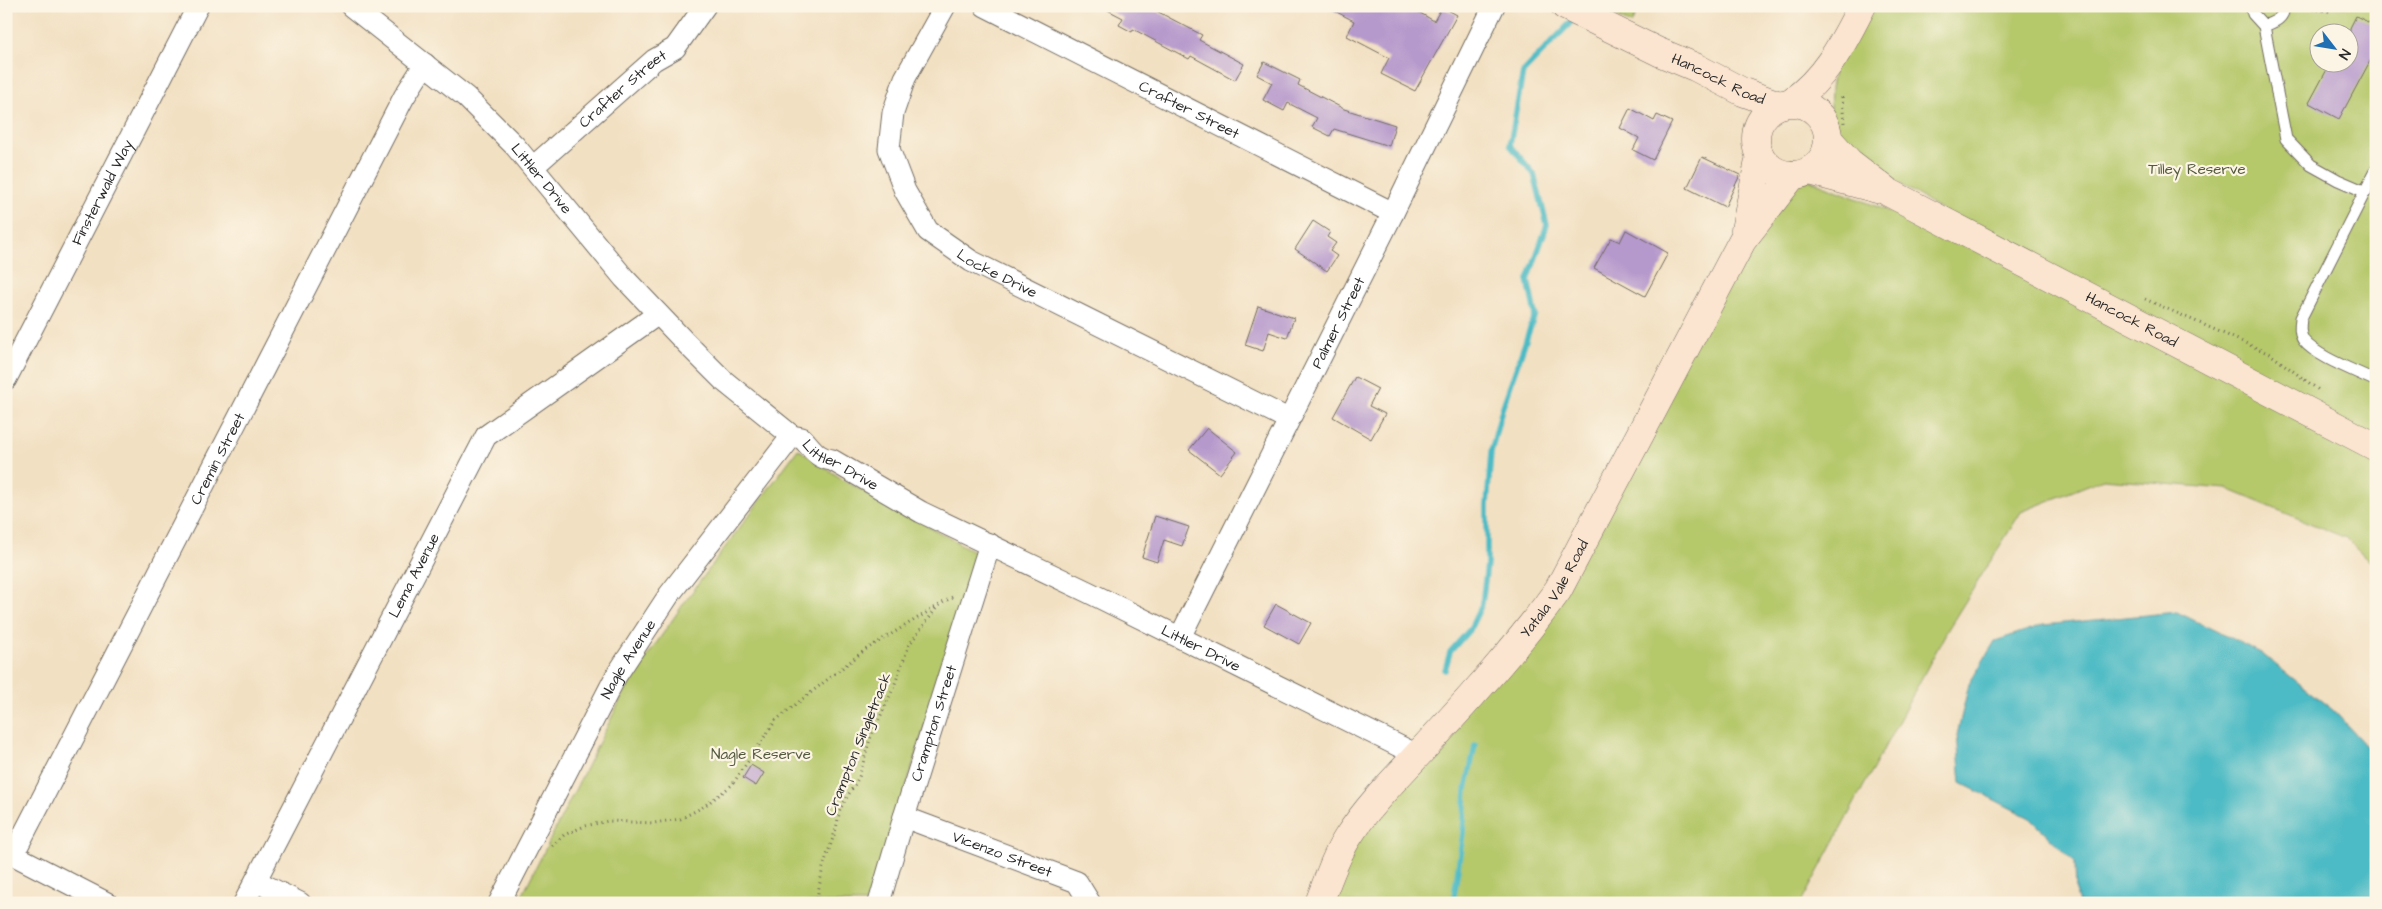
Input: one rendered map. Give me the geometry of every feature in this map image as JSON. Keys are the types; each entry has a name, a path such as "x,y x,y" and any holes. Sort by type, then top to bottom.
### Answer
{"main road":[{"path":"1836,57 1833,130 1822,160 1801,173 1776,172 1767,165 1758,145 1764,116 1806,92 1836,57 1862,6"},
{"name":"Hancock Road","path":"1575,11 1658,52 1695,67 1743,92 1785,104"},
{"name":"Hancock Road","path":"1658,52 1676,70 1732,104 1758,145"},
{"path":"1785,104 1803,104 1814,110 1833,130"},
{"name":"Hancock Road","path":"1833,130 1849,162 1888,192 2376,448"},
{"name":"Yatala Vale Road","path":"1742,241 1758,145"},
{"name":"Hancock Road","path":"1801,173 1888,192"},
{"name":"Yatala Vale Road","path":"1319,903 1334,865 1348,837 1370,808 1529,631 1558,590 1742,241 1801,173"}],"street":[{"name":"Finsterwald Way","path":"6,379 198,6"},
{"name":"Littler Drive","path":"351,6 466,98 516,146 624,278 658,314 724,381 792,436 802,438 815,454 822,459 832,460 920,512 990,544 1418,755"},
{"name":"Crafter Street","path":"533,167 654,60 675,48 705,6"},
{"name":"Locke Drive","path":"945,6 905,78 893,113 889,149 905,191 928,231 970,261 1288,419"},
{"name":"Crafter Street","path":"985,6 1393,213"},
{"name":"Palmer Street","path":"1180,637 1393,213 1494,6"},
{"name":"Cremin Street","path":"10,853 404,97 425,64"},
{"name":"Lema Avenue","path":"244,903 486,436 658,314"},
{"name":"Nagle Avenue","path":"499,903 616,676 669,595 792,436"},
{"name":"Crampton Street","path":"879,903 904,816 990,544"},
{"name":"Vicenzo Street","path":"904,816 1077,882 1090,903"},
{"path":"10,853 107,903"},
{"path":"256,881 300,903"}],"lane":[{"path":"2251,6 2253,14 2264,26 2286,139 2311,165 2338,180 2366,192"},
{"path":"2264,26 2277,20 2284,12 2284,6"},
{"path":"2376,170 2301,318 2299,331 2304,340 2314,349 2376,381"}],"path":[{"path":"2296,6 2328,11 2335,6"},
{"path":"1833,130 1842,120 1842,97"},
{"path":"2144,298 2270,354 2325,395"},
{"path":"523,856 531,860 564,836 585,826 608,821 654,823 680,819 704,807 732,785 776,720 865,650 959,593 974,593"},
{"name":"Crampton Singletrack","path":"816,903 823,867 836,829 840,809 858,777 870,739 893,689 909,645 940,603"}],"green space":[{"path":"1595,6 1641,6 1631,24"},
{"name":"Tilley Reserve","path":"1862,6 2376,6 2376,567 2346,538 2227,489 2103,479 2021,512 1947,631 1801,903 1319,903 1348,837 1529,631 1748,218 1798,175 2044,273 1829,140 1831,89 1836,57"},
{"name":"Nagle Reserve","path":"798,449 845,481 977,553 871,903 518,903 629,683 684,603"}],"water":[{"path":"2177,612 2261,653 2334,711 2376,757 2376,903 2078,903 2076,897 2075,862 2030,818 1961,783 1957,735 1969,684 1995,641 2043,625"}],"building":[{"path":"1100,6 1147,6 1202,35 1199,40 1244,64 1235,80 1191,56 1189,59 1133,29 1132,32 1119,25 1123,18"},
{"path":"1325,6 1408,6 1434,21 1442,7 1457,15 1415,91 1381,74 1389,58 1347,36 1354,21"},
{"path":"2356,16 2376,26 2376,50 2339,119 2309,103 2326,72 2360,72 2360,22 2353,22"},
{"path":"1264,62 1300,80 1298,85 1344,109 1395,125 1389,146 1334,129 1330,136 1312,127 1317,118 1288,103 1284,111 1263,100 1272,83 1257,75"},
{"path":"1630,108 1654,121 1657,115 1672,122 1653,160 1633,150 1639,138 1620,128"},
{"path":"1702,157 1740,175 1725,207 1687,188"},
{"path":"1313,221 1330,232 1327,237 1336,243 1330,251 1337,256 1327,271 1295,249"},
{"path":"1626,230 1668,253 1645,296 1594,268 1611,238 1620,242"},
{"path":"1258,306 1294,318 1287,338 1269,332 1263,351 1245,345"},
{"path":"1355,377 1378,389 1369,406 1385,414 1371,439 1333,417"},
{"path":"1207,428 1237,452 1220,474 1189,450"},
{"path":"1155,516 1189,527 1182,546 1164,540 1157,562 1142,557"},
{"path":"1276,604 1311,623 1299,644 1264,625"},
{"path":"751,765 764,773 756,786 743,778"}],"waterway":[{"path":"1445,670 1450,652 1470,629 1482,604 1487,564 1487,505 1491,452 1502,409 1535,314 1528,280 1547,225 1534,174 1510,145 1523,72 1574,19"},
{"path":"1453,903 1463,833 1466,790 1475,745"}]}
